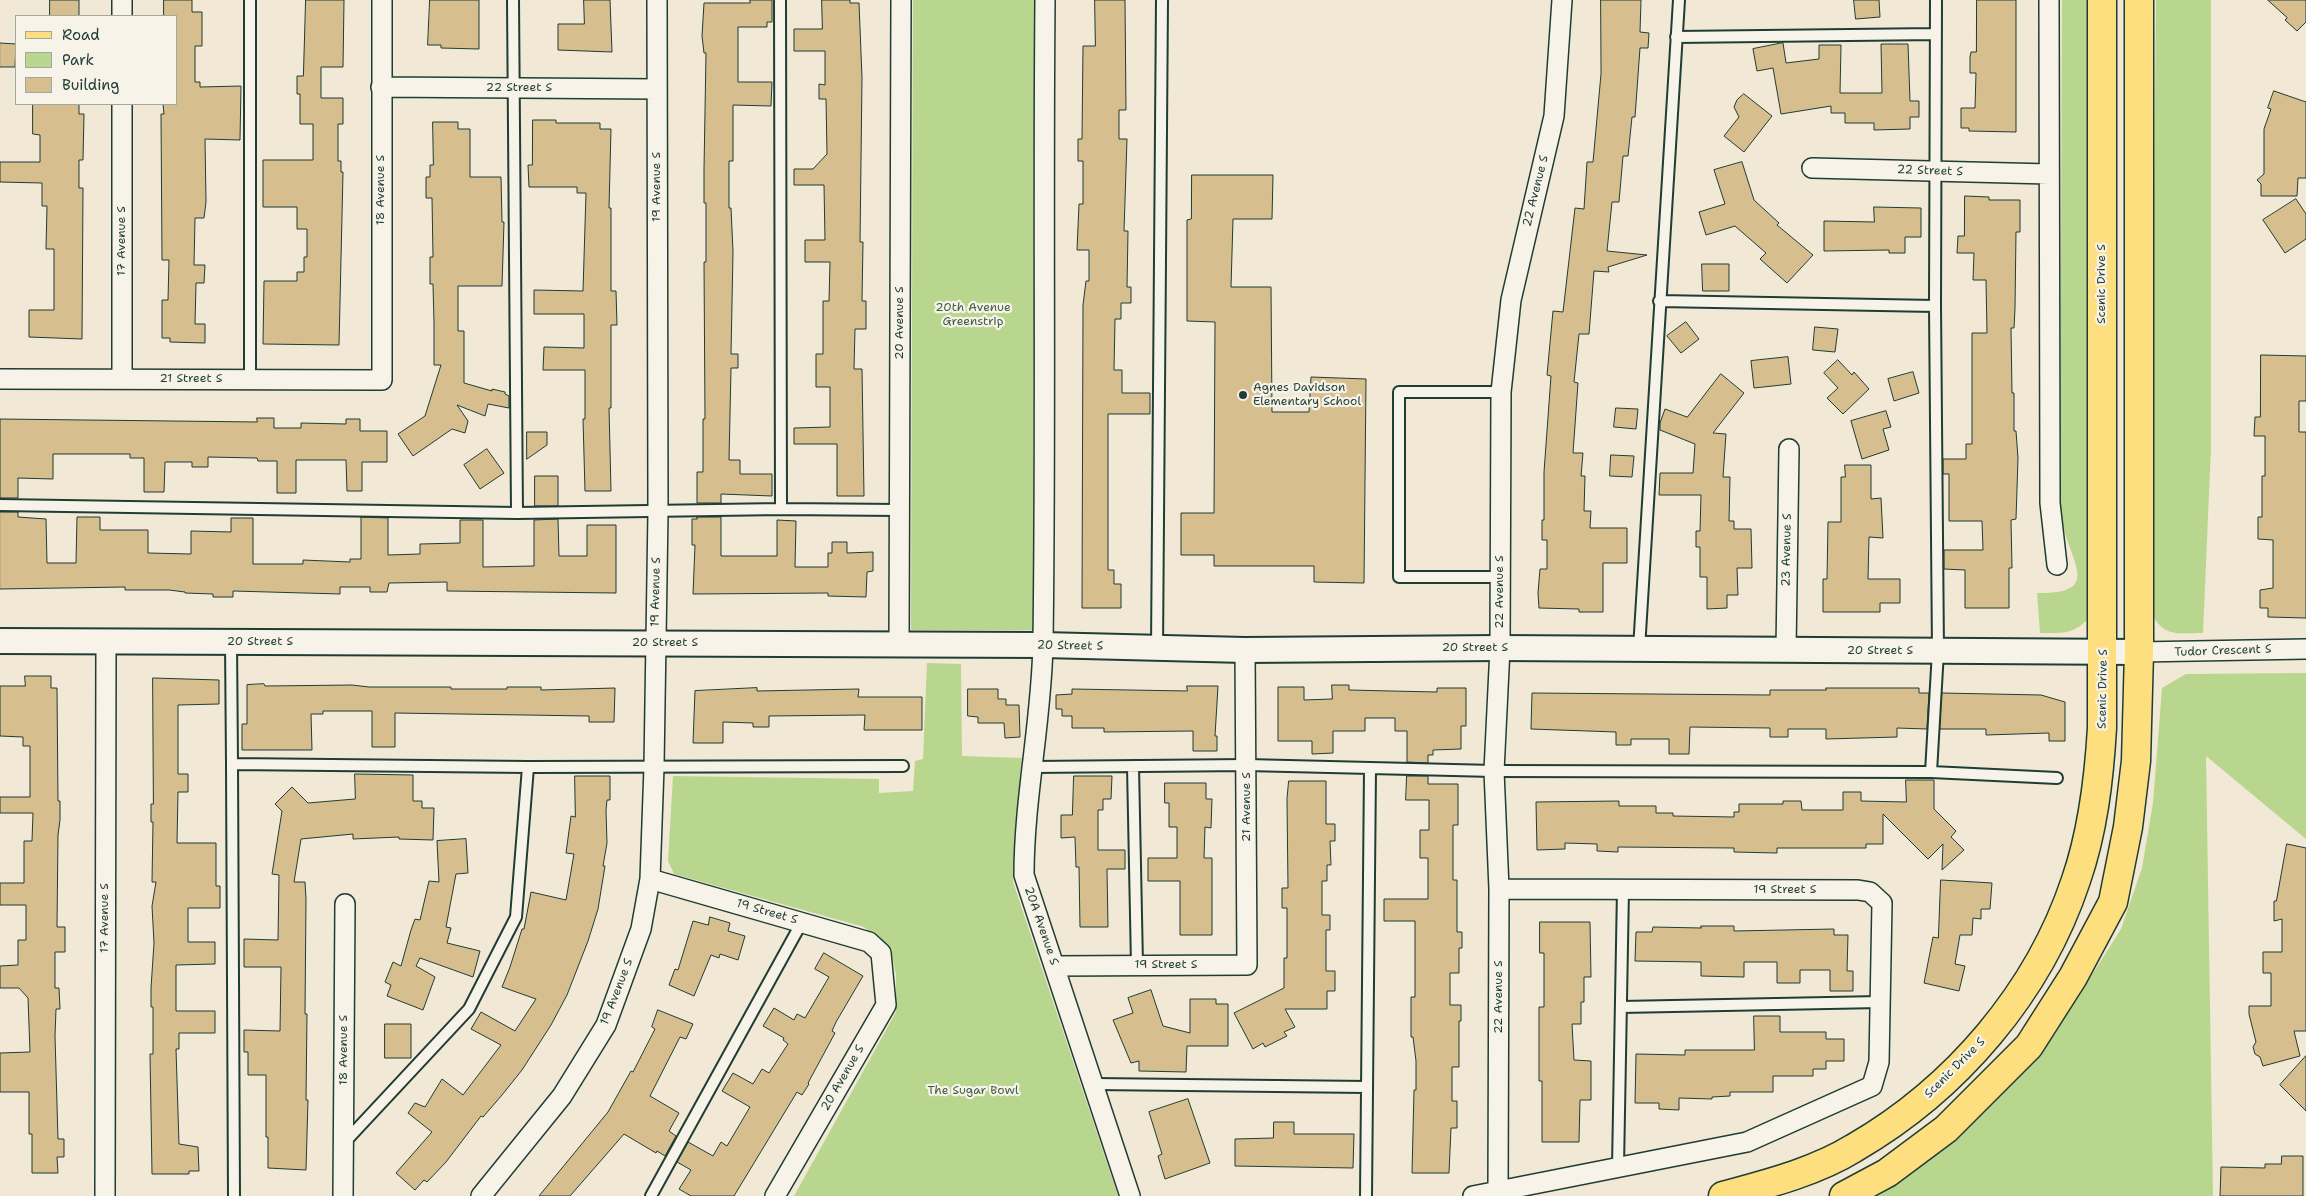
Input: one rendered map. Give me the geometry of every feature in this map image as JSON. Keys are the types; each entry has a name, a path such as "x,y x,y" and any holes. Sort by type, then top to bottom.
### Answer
{"main road":[{"name":"Scenic Drive S","path":"1723,1196 1811,1169 1854,1149 1906,1114 1941,1086 1999,1024 2037,967 2060,922 2077,879 2089,832 2100,773 2104,652 2102,0"},
{"path":"1844,1196 1887,1173 1946,1129 2029,1046 2073,977 2113,902 2126,836 2136,761 2139,652 2139,0"}],"street":[{"path":"122,0 122,15"},
{"name":"18 Avenue S","path":"382,0 382,380"},
{"name":"19 Avenue S","path":"481,1196 562,1096 606,1025 642,929 650,879 654,767 658,512 657,0"},
{"name":"20 Avenue S","path":"899,646 901,0"},
{"path":"1043,645 1045,0"},
{"name":"22 Avenue S","path":"1498,1190 1499,889 1494,771 1500,648 1501,392 1511,300 1554,116 1562,0"},
{"path":"2049,0 2050,503 2057,565"},
{"name":"22 Street S","path":"381,87 657,89"},
{"name":"17 Avenue S","path":"122,105 122,378"},
{"name":"22 Street S","path":"1812,168 2048,174"},
{"name":"21 Street S","path":"0,379 382,380"},
{"name":"23 Avenue S","path":"1786,650 1789,449"},
{"name":"20 Street S","path":"0,641 656,643 899,646 1043,645 1245,650 1500,648 2139,652"},
{"name":"17 Avenue S","path":"105,1196 106,641"},
{"name":"20A Avenue S","path":"1043,645 1033,767 1024,837 1024,875 1130,1196"},
{"name":"Tudor Crescent S","path":"2139,652 2306,649"},
{"name":"21 Avenue S","path":"1245,650 1247,965"},
{"name":"19 Street S","path":"650,879 869,942 881,953"},
{"name":"19 Street S","path":"1499,889 1858,890 1870,892 1882,902 1880,1062 1872,1086 1747,1142 1618,1167"},
{"name":"18 Avenue S","path":"343,1196 345,904"},
{"name":"20 Avenue S","path":"775,1196 886,1005 881,953"},
{"name":"19 Street S","path":"1055,966 1247,965"},
{"path":"1473,1196 1618,1167"}],"lane":[{"path":"250,0 250,379"},
{"path":"513,0 518,513"},
{"path":"780,0 781,509"},
{"path":"1157,648 1162,0"},
{"path":"1639,649 1679,0"},
{"path":"1930,772 1938,651 1935,306 1936,0"},
{"path":"1676,37 1936,34"},
{"path":"1659,301 1935,306"},
{"path":"1500,577 1399,577 1399,392 1501,392"},
{"path":"0,505 518,513 781,509 900,510"},
{"path":"231,642 234,1196"},
{"path":"232,764 528,767 903,766"},
{"path":"1033,767 1247,765 1370,770 1930,772 2057,778"},
{"path":"1133,766 1137,965"},
{"path":"343,1144 469,1009 516,917 528,767"},
{"path":"1366,1196 1370,770"},
{"path":"1618,1167 1623,889"},
{"path":"652,1196 802,922"},
{"path":"1621,1008 1880,1002"},
{"path":"1094,1084 1368,1087"}],"green space":[{"name":"20th Avenue Greenstrip","path":"913,0 1035,0 1033,630 911,630"},
{"path":"2062,0 2094,0 2092,614 2080,626 2069,631 2063,633 2040,633 2037,593 2069,589 2075,583 2078,576 2064,529 2060,505"},
{"path":"2156,0 2211,0 2211,448 2203,633 2178,633 2165,630 2150,610"},
{"name":"The Sugar Bowl","path":"927,663 961,664 962,756 1022,758 1015,828 1013,882 1118,1196 794,1196 896,1012 896,975 891,950 864,927 674,874 668,861 673,776 879,779 879,793 913,791 915,761 923,759"},
{"path":"2306,673 2306,839 2206,756 2213,1196 1874,1196 1933,1155 2004,1092 2041,1055 2121,929 2142,868 2153,803 2162,688 2186,674"}],"building":[{"path":"50,0 79,0 79,15 50,15"},
{"path":"164,0 192,0 192,12 202,12 202,46 195,46 195,82 200,82 200,87 241,86 240,140 205,139 206,202 204,218 195,218 194,265 205,265 204,283 196,283 195,324 205,324 205,343 170,342 170,338 162,338 162,300 168,300 169,260 162,260 161,114 164,114 163,105 178,105 178,15 164,15"},
{"path":"306,0 344,0 343,67 321,67 321,98 343,98 343,124 338,124 338,161 341,161 341,172 343,172 339,345 263,344 264,281 297,281 297,272 304,272 304,257 307,257 307,229 297,229 297,207 263,207 263,160 313,160 313,124 300,124 300,94 297,94 297,76 303,76"},
{"path":"430,0 479,0 479,49 441,48 441,45 428,45"},
{"path":"584,0 610,0 612,52 558,50 558,24 584,24"},
{"path":"750,0 772,0 772,22 767,22 767,27 738,27 738,82 772,82 771,106 733,105 733,161 729,161 729,208 731,208 733,252 731,354 738,354 738,368 731,368 729,460 740,460 740,474 772,474 772,496 721,494 721,503 697,503 697,472 703,472 703,419 705,419 704,262 706,262 706,203 704,203 704,169 706,53 704,53 702,36 704,3 750,3"},
{"path":"822,0 850,0 850,3 859,3 862,78 860,242 863,242 862,301 866,301 866,329 855,329 854,369 862,369 864,496 837,496 837,444 794,444 794,428 830,427 830,387 816,387 816,354 823,354 823,301 829,301 830,262 805,262 805,240 825,240 824,185 794,185 794,169 813,169 827,154 826,99 819,99 819,84 825,85 825,51 794,51 794,29 822,29"},
{"path":"1095,0 1125,0 1126,110 1119,110 1119,139 1127,139 1124,231 1128,231 1127,287 1131,287 1131,303 1121,303 1121,319 1115,319 1114,370 1122,370 1122,393 1150,393 1150,414 1108,414 1108,570 1114,570 1114,584 1121,584 1121,608 1082,608 1083,305 1086,281 1089,281 1089,250 1077,250 1079,204 1083,204 1083,161 1078,161 1078,139 1082,139 1083,46 1095,46"},
{"path":"1601,0 1641,0 1640,32 1649,33 1648,48 1640,48 1635,117 1632,117 1628,156 1623,156 1619,202 1612,202 1607,251 1647,255 1608,267 1609,272 1594,271 1589,334 1579,334 1574,382 1578,383 1573,453 1583,453 1581,476 1585,476 1584,511 1591,511 1590,528 1627,528 1627,563 1603,563 1603,612 1579,612 1579,609 1539,608 1538,593 1540,569 1547,569 1547,540 1542,540 1542,520 1544,520 1544,472 1551,376 1547,375 1553,311 1563,312 1575,208 1584,209 1587,162 1593,162 1601,74"},
{"path":"1854,0 1879,0 1880,17 1856,19"},
{"path":"1977,0 2016,0 2016,132 1969,131 1969,128 1961,128 1961,108 1975,108 1976,73 1970,73 1970,57 1971,52 1976,52"},
{"path":"2268,0 2306,0 2306,22 2297,31 2285,20 2287,18"},
{"path":"0,43 15,44 15,67 0,67"},
{"path":"1783,43 1786,63 1819,59 1819,45 1841,45 1840,93 1882,93 1881,44 1908,44 1910,101 1919,101 1919,117 1910,117 1910,129 1874,130 1874,123 1845,123 1845,113 1831,113 1831,106 1781,114 1773,68 1757,71 1753,49"},
{"path":"2274,91 2306,102 2306,178 2298,178 2297,196 2261,196 2261,184 2257,180 2264,174 2264,129 2271,109 2268,108"},
{"path":"1744,94 1772,116 1744,152 1724,136 1739,117 1734,107 1737,100"},
{"path":"33,105 79,105 79,114 84,114 83,160 79,160 79,188 83,188 82,339 29,337 29,310 54,310 54,249 46,249 47,206 42,206 42,183 0,182 0,162 40,162 40,135 33,134"},
{"path":"533,120 556,120 556,123 600,123 600,129 611,129 609,208 611,208 611,291 616,291 617,325 611,325 611,408 609,408 611,491 585,491 583,419 585,419 585,370 543,370 544,347 584,348 584,314 534,314 534,290 583,291 586,193 577,193 577,187 529,187 528,165 532,165"},
{"path":"433,122 458,122 458,129 470,129 470,177 501,177 502,222 504,222 502,286 458,286 458,331 464,331 464,383 492,391 492,389 505,392 509,396 509,408 488,404 485,416 457,405 468,421 465,433 452,429 413,456 398,434 425,416 441,365 434,365 433,284 430,284 430,257 433,257 432,198 426,198 426,177 430,177 430,165 433,165"},
{"path":"1742,162 1754,200 1779,223 1777,225 1813,255 1787,283 1760,259 1766,253 1735,226 1706,235 1699,212 1725,204 1714,170"},
{"name":"Agnes Davidson Elementary School","path":"1192,175 1273,175 1272,219 1233,219 1231,287 1271,287 1272,412 1309,412 1311,377 1366,379 1364,583 1314,582 1314,566 1214,566 1214,555 1181,555 1181,513 1214,513 1215,322 1187,321 1187,220 1191,219"},
{"path":"1965,196 1989,197 1989,200 2020,200 2020,232 2016,232 2014,328 2011,328 2014,431 2016,431 2018,458 2016,519 2011,520 2012,568 2009,568 2009,608 1965,608 1965,570 1944,569 1944,550 1983,550 1982,521 1949,521 1949,474 1943,474 1943,459 1966,459 1966,444 1972,444 1972,333 1987,333 1986,280 1973,280 1974,253 1957,253 1958,236 1964,236"},
{"path":"2296,199 2306,214 2306,239 2285,253 2263,220"},
{"path":"1874,207 1921,208 1921,237 1905,237 1905,253 1889,253 1889,250 1824,251 1824,221 1874,222"},
{"path":"1702,264 1729,264 1729,291 1703,291"},
{"path":"1686,322 1699,339 1681,353 1667,336"},
{"path":"1815,327 1838,329 1835,352 1813,350"},
{"path":"2261,355 2306,356 2306,401 2299,401 2299,432 2306,432 2306,618 2268,617 2268,608 2260,608 2260,590 2273,588 2273,540 2258,539 2258,517 2262,517 2262,476 2265,476 2265,436 2254,436 2255,417 2260,417"},
{"path":"1788,357 1791,384 1754,388 1751,361"},
{"path":"1838,360 1852,375 1854,372 1869,389 1843,414 1827,398 1838,388 1824,373"},
{"path":"1913,372 1919,393 1894,401 1888,379"},
{"path":"1721,374 1744,393 1713,433 1726,434 1723,477 1730,477 1729,521 1734,521 1734,529 1751,529 1752,568 1737,568 1738,595 1727,595 1727,608 1707,609 1707,577 1700,577 1700,547 1696,547 1696,531 1700,531 1701,495 1659,495 1660,473 1693,473 1695,444 1660,430 1660,423 1665,409 1687,417"},
{"path":"1616,408 1638,409 1636,429 1614,427"},
{"path":"1886,411 1891,427 1883,429 1889,450 1862,459 1851,421"},
{"path":"257,418 274,418 274,428 301,428 301,423 346,424 346,419 360,419 360,431 387,431 387,462 362,462 362,491 347,491 346,460 296,460 296,493 277,493 277,461 258,461 257,458 208,457 208,467 192,467 192,462 165,462 164,492 144,492 144,458 130,458 130,454 53,454 53,479 18,478 18,498 0,498 0,419 257,422"},
{"path":"527,432 547,432 547,445 527,459"},
{"path":"487,449 504,473 480,489 464,465"},
{"path":"1611,455 1634,456 1632,477 1610,476"},
{"path":"1845,465 1871,465 1871,499 1881,498 1883,538 1869,537 1868,579 1900,579 1900,603 1880,603 1880,612 1823,612 1823,579 1827,579 1828,522 1841,522 1841,477 1845,477"},
{"path":"535,476 558,476 558,506 535,506"},
{"path":"0,512 18,512 18,517 46,519 47,563 76,563 77,517 100,517 100,530 148,530 148,553 191,554 191,531 231,532 231,518 253,518 253,564 303,564 303,560 350,562 350,559 361,559 361,517 388,518 388,555 420,554 420,544 460,543 460,520 483,520 483,567 534,566 534,520 558,519 559,556 587,556 587,525 616,525 616,593 447,591 447,582 389,583 387,592 370,592 370,587 340,587 340,594 233,591 233,597 213,597 213,594 185,593 169,590 125,590 125,587 0,589"},
{"path":"697,517 721,517 721,556 777,556 777,520 796,521 795,567 828,567 828,553 832,553 832,542 847,542 847,553 873,552 873,571 867,572 866,597 828,596 828,593 693,594 695,545 692,545 692,519 697,519"},
{"path":"25,676 51,676 51,688 57,688 58,801 60,801 60,820 58,835 57,927 65,927 65,952 55,952 55,988 59,988 60,1009 56,1009 55,1036 58,1139 64,1139 64,1157 57,1157 58,1173 32,1173 32,1134 29,1134 29,1092 0,1092 0,1053 30,1052 28,998 19,988 0,988 0,966 18,965 18,940 26,940 26,905 0,905 0,883 24,883 24,841 32,841 33,813 0,813 0,797 30,797 30,746 23,746 23,737 0,736 0,686 25,686"},
{"path":"153,678 219,680 219,704 178,705 178,774 188,774 188,792 178,792 177,843 216,843 216,886 220,886 220,908 188,908 188,942 215,942 215,964 176,965 176,1011 215,1011 215,1033 179,1033 179,1049 176,1049 179,1144 198,1147 199,1171 189,1171 189,1174 152,1174 150,1054 153,1054 151,988 154,943 152,906 156,882 152,882 153,822 151,822 151,804 153,804"},
{"path":"264,684 265,686 451,687 451,689 507,689 507,687 541,687 541,690 615,688 614,722 589,722 589,716 395,713 395,747 372,747 372,711 323,711 323,714 311,714 312,750 242,750 242,724 247,724 247,685"},
{"path":"1332,685 1349,685 1349,690 1391,691 1437,692 1437,688 1466,688 1466,726 1461,726 1461,749 1433,750 1433,755 1428,755 1428,763 1407,762 1407,731 1395,731 1395,718 1365,718 1365,731 1333,731 1333,753 1312,754 1312,741 1278,741 1278,687 1304,687 1304,700 1332,699"},
{"path":"1187,686 1218,686 1215,736 1217,736 1217,751 1193,751 1193,731 1104,732 1104,728 1072,728 1072,716 1062,716 1062,709 1056,709 1056,695 1072,694 1072,689 1187,691"},
{"path":"757,688 757,691 859,689 858,697 922,697 922,730 864,730 865,715 769,716 769,727 753,727 753,723 723,722 723,743 693,743 695,691"},
{"path":"1826,688 1919,688 1919,693 1929,693 1927,729 1897,728 1897,737 1826,739 1826,729 1788,729 1788,737 1770,737 1770,728 1690,727 1689,754 1669,754 1669,739 1631,739 1631,745 1616,745 1616,732 1531,729 1532,693 1770,695 1770,690 1826,690"},
{"path":"968,689 998,689 998,699 1006,699 1006,705 1019,705 1020,737 1005,738 1004,723 978,723 978,717 968,716"},
{"path":"1942,693 2041,695 2065,702 2065,741 2049,741 2049,733 1986,735 1986,729 1940,729"},
{"path":"355,774 413,775 413,801 422,801 422,808 434,808 433,840 399,839 399,837 353,839 353,834 301,839 294,882 305,882 306,899 305,1014 307,1014 306,1100 308,1100 306,1170 268,1168 266,1075 248,1075 248,1052 244,1052 244,1030 280,1031 281,967 244,967 244,939 278,940 279,875 272,874 282,811 275,804 292,787 308,803 355,799"},
{"path":"575,776 610,776 610,800 607,800 606,810 607,843 603,866 605,866 598,909 588,941 567,995 551,1025 522,1070 483,1117 481,1116 446,1162 427,1182 424,1180 415,1190 396,1173 432,1132 408,1113 415,1103 425,1107 442,1079 463,1095 501,1045 471,1029 481,1012 515,1031 536,999 502,987 522,929 524,929 531,892 566,900 574,854 566,853 571,816 575,817"},
{"path":"1074,776 1112,776 1111,799 1103,799 1103,810 1098,810 1098,850 1125,850 1125,869 1107,869 1108,927 1080,927 1079,867 1076,867 1075,837 1061,838 1061,815 1072,815"},
{"path":"1407,776 1428,776 1428,784 1458,784 1458,825 1453,825 1453,880 1457,880 1457,932 1462,932 1462,948 1459,948 1459,973 1450,973 1450,1005 1461,1005 1461,1021 1459,1021 1459,1067 1452,1067 1452,1101 1457,1101 1457,1128 1451,1128 1449,1173 1412,1173 1416,1061 1413,1037 1411,1037 1411,997 1415,997 1415,921 1384,921 1384,899 1428,899 1428,858 1420,858 1420,830 1429,830 1429,800 1406,800"},
{"path":"1906,780 1934,780 1934,809 1956,831 1951,837 1964,850 1942,870 1943,844 1928,859 1883,814 1883,844 1866,844 1866,848 1777,848 1777,853 1734,852 1734,848 1618,847 1618,852 1597,851 1597,844 1565,843 1565,849 1537,850 1536,802 1619,801 1619,806 1656,806 1656,813 1673,813 1673,816 1734,817 1734,812 1739,812 1739,804 1783,804 1783,801 1801,801 1802,810 1843,810 1843,792 1861,792 1861,801 1906,802"},
{"path":"1289,781 1326,781 1326,824 1335,824 1335,841 1330,841 1331,865 1327,865 1327,881 1322,881 1322,915 1330,915 1330,930 1326,930 1326,971 1335,971 1335,991 1327,991 1327,1009 1285,1009 1295,1027 1284,1032 1287,1036 1265,1047 1263,1043 1253,1049 1234,1013 1284,988 1284,958 1287,958 1287,908 1282,908 1282,888 1288,888 1287,799"},
{"path":"1165,783 1206,783 1206,799 1212,799 1211,828 1205,827 1204,858 1212,858 1212,935 1180,935 1180,881 1148,881 1148,858 1177,858 1177,827 1169,827 1169,803 1165,803"},
{"path":"466,839 468,873 456,874 446,927 451,928 447,943 480,951 473,977 420,958 416,966 435,977 423,1010 387,996 391,985 385,982 393,962 401,966 415,919 420,920 429,881 439,882 437,841"},
{"path":"2287,844 2306,848 2306,1031 2294,1031 2300,1056 2263,1066 2260,1057 2255,1054 2253,1047 2256,1042 2249,1014 2249,1006 2271,1006 2271,973 2263,973 2263,952 2282,952 2282,919 2274,921 2274,901 2276,901"},
{"path":"1941,880 1992,883 1990,909 1981,909 1981,919 1973,918 1972,935 1960,935 1955,964 1965,966 1959,991 1924,983 1933,937 1938,938"},
{"path":"710,917 730,923 728,931 745,936 738,960 720,954 719,958 711,955 694,996 669,985 675,969 678,970 693,921 708,925"},
{"path":"1540,922 1590,922 1591,977 1584,977 1584,1002 1581,1002 1581,1024 1572,1024 1574,1060 1591,1061 1591,1100 1580,1100 1579,1142 1542,1142 1542,1081 1539,1081 1539,1007 1544,1007 1544,953 1540,953"},
{"path":"1701,926 1734,926 1734,931 1834,929 1834,935 1848,935 1847,971 1853,971 1853,991 1830,991 1830,970 1800,970 1800,983 1777,983 1777,962 1744,962 1744,977 1701,976 1701,962 1635,961 1636,932 1652,932 1653,927 1701,928"},
{"path":"824,953 863,976 836,1022 832,1031 835,1033 809,1084 802,1095 797,1092 734,1196 691,1196 679,1189 691,1170 677,1162 688,1142 713,1156 721,1142 727,1146 750,1107 722,1091 733,1073 753,1084 762,1069 769,1073 788,1044 783,1040 784,1038 763,1026 774,1008 794,1020 797,1014 805,1018 829,977 815,969"},
{"path":"1151,990 1163,1026 1190,1033 1190,999 1216,999 1216,1004 1228,1004 1228,1046 1187,1046 1186,1072 1139,1071 1139,1061 1131,1063 1113,1020 1133,1013 1128,998"},
{"path":"658,1010 693,1024 686,1039 680,1037 650,1096 679,1113 669,1131 676,1136 665,1156 657,1151 656,1153 624,1134 570,1196 539,1196 608,1112 631,1071 633,1072 655,1029 652,1027"},
{"path":"1754,1016 1780,1016 1780,1032 1826,1032 1826,1039 1844,1039 1844,1061 1826,1061 1826,1069 1813,1069 1813,1076 1773,1076 1773,1092 1730,1092 1730,1096 1712,1097 1712,1099 1679,1098 1679,1110 1659,1109 1659,1103 1635,1103 1636,1054 1685,1055 1685,1050 1754,1050"},
{"path":"385,1024 411,1024 411,1058 385,1058"},
{"path":"2306,1056 2306,1111 2280,1085"},
{"path":"1188,1099 1210,1163 1165,1179 1158,1156 1162,1154 1149,1112"},
{"path":"1274,1122 1294,1122 1294,1134 1354,1134 1353,1168 1235,1166 1235,1139 1273,1138"},
{"path":"2282,1156 2303,1156 2303,1196 2220,1196 2221,1167 2265,1168 2265,1164 2281,1164"}],"place":[{"name":"Agnes Davidson Elementary School","path":"1243,395"}]}
